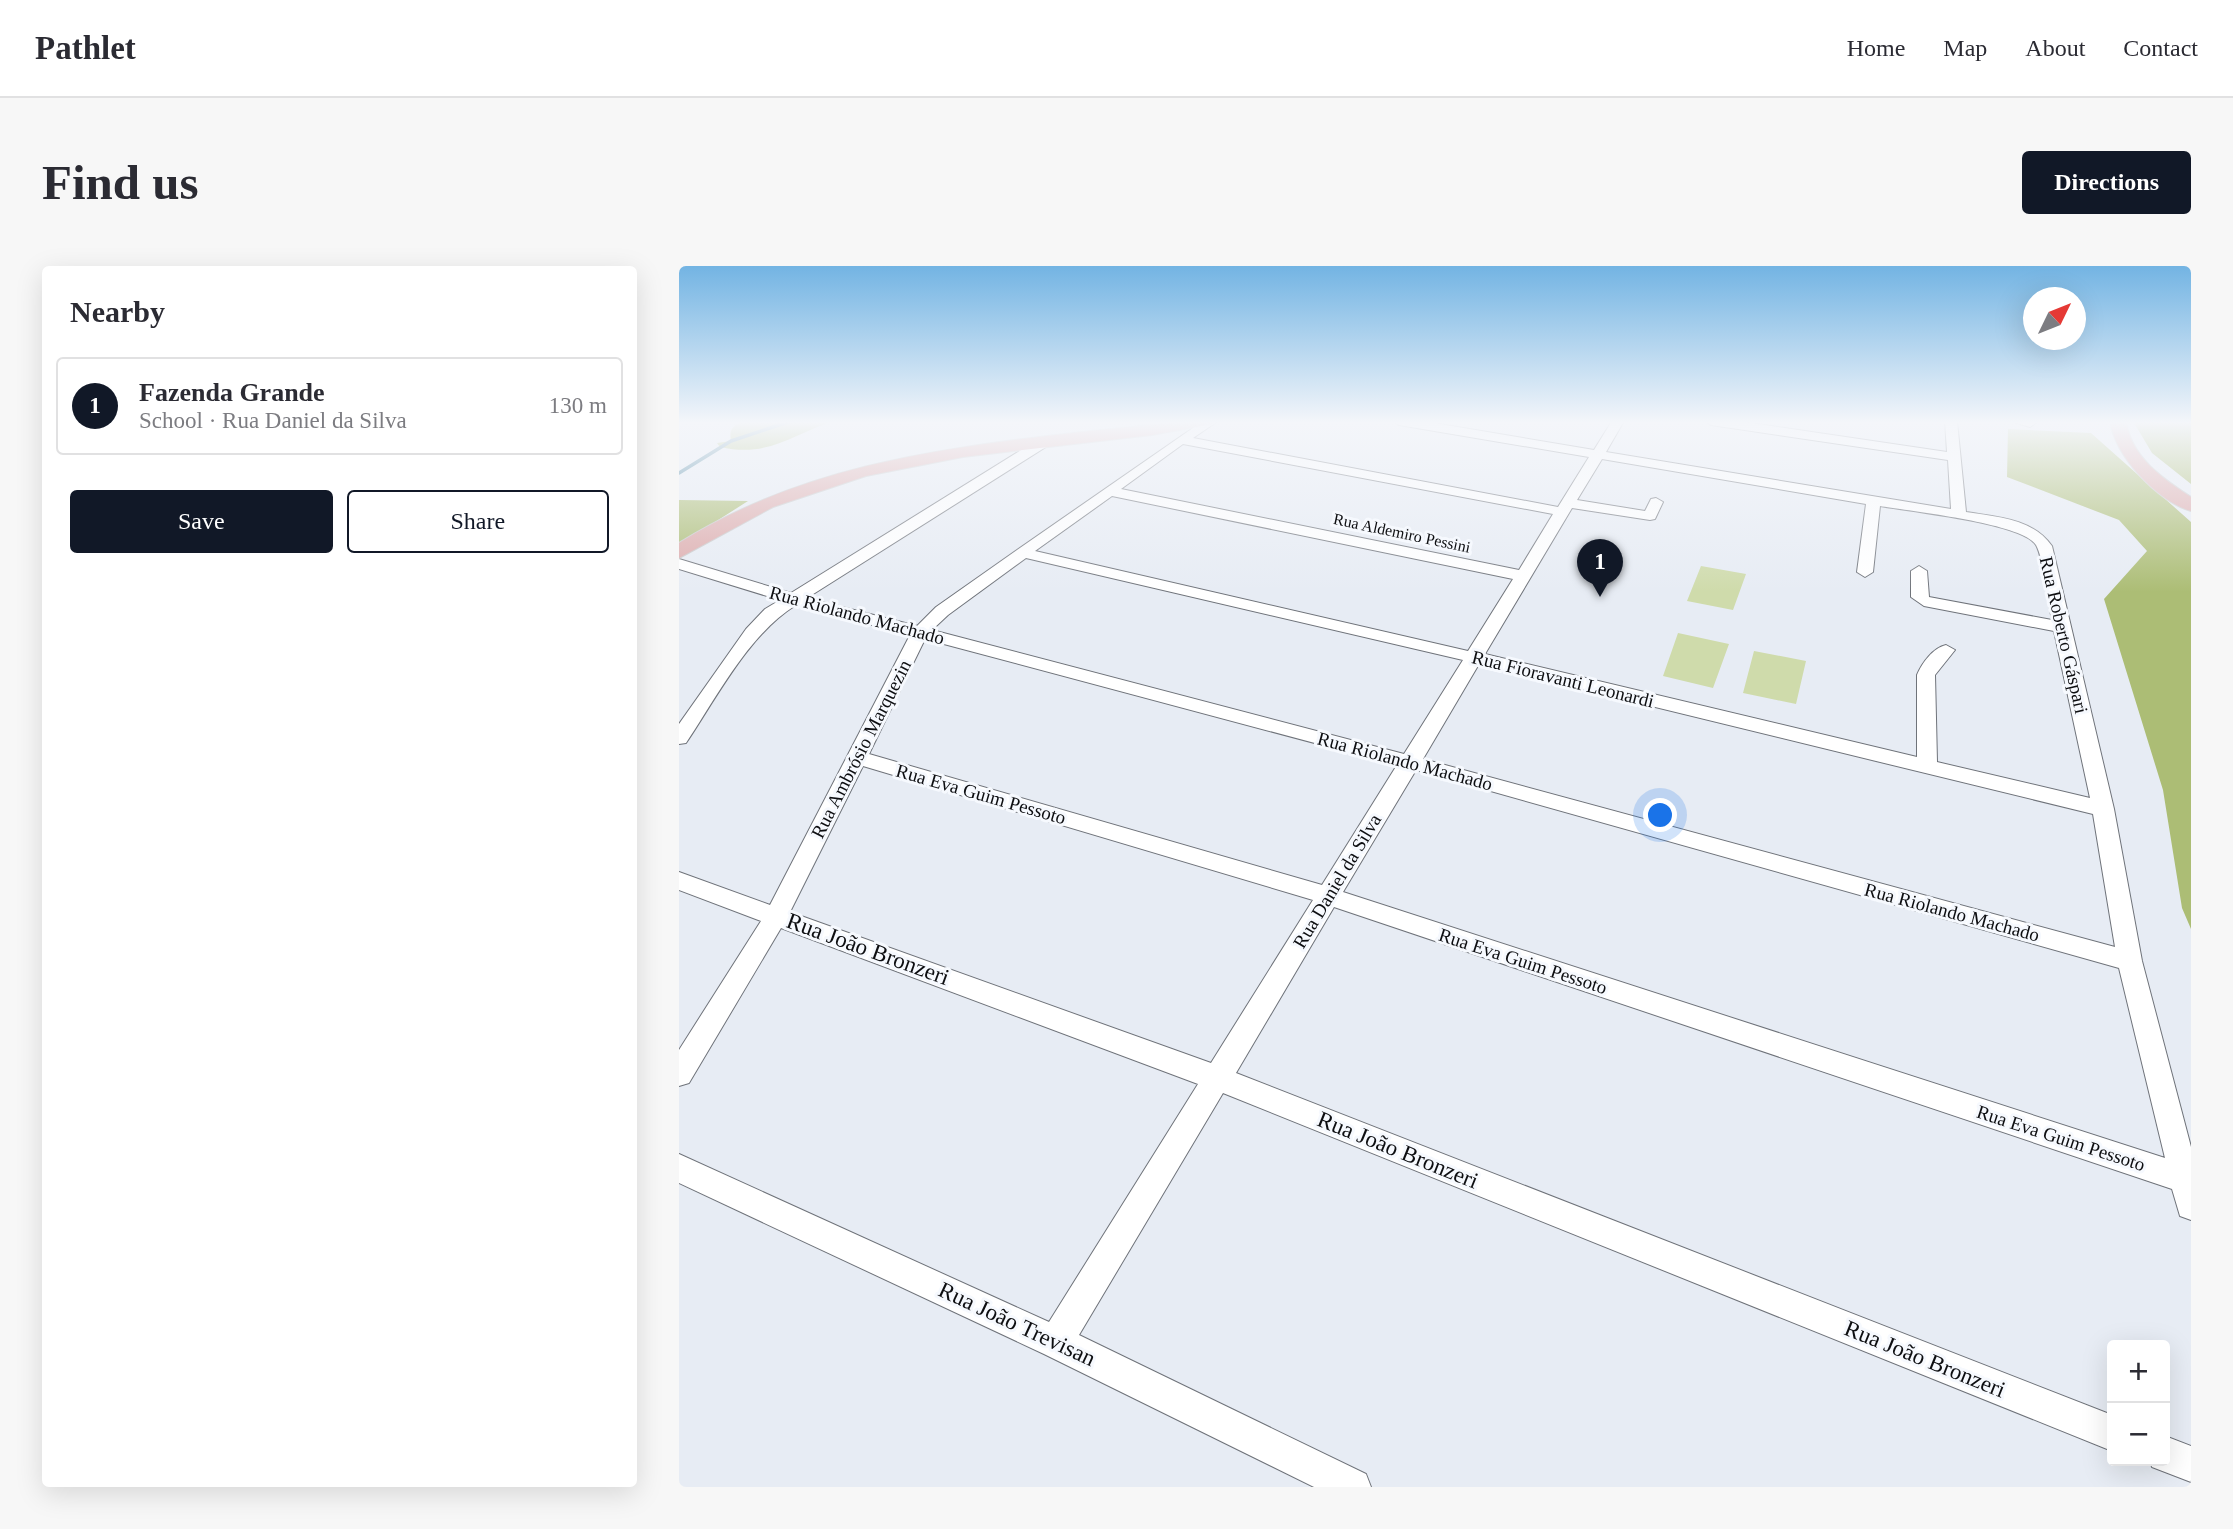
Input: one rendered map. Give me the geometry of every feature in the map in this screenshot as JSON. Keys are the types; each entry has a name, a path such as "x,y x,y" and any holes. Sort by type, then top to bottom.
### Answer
{"main road":[{"path":"679,552 710,531 753,508 839,478"},
{"path":"2156,478 2191,505"}],"street":[{"path":"679,738 752,633 771,613 986,478"},
{"name":"Rua Ambrósio Marquezin","path":"679,1074 777,915 920,633 942,611 1109,491 1122,478"},
{"path":"1417,478 1566,507 1650,516 1656,502"},
{"name":"Rua Daniel da Silva","path":"1056,1342 1584,478"},
{"name":"Rua Roberto Gáspari","path":"1735,478 2016,526 2039,537 2044,545 2103,809 2130,961 2191,1205"},
{"path":"1956,478 1959,516"},
{"name":"Rua Aldemiro Pessini","path":"1109,491 1523,576"},
{"path":"1865,572 1873,501"},
{"name":"Rua Fioravanti Leonardi","path":"1022,553 1473,657 2103,809"},
{"name":"Rua Riolando Machado","path":"679,564 793,599 1410,762 2130,961"},
{"path":"1919,571 1919,597 1924,601 2062,627"},
{"path":"1927,767 1926,675 1929,667 1945,650"},
{"name":"Rua Eva Guim Pessoto","path":"856,757 1328,896 2185,1179"},
{"name":"Rua João Bronzeri","path":"679,881 1217,1078 2107,1431"},
{"name":"Rua João Trevisan","path":"679,1168 1056,1342 1353,1487"},
{"path":"2170,1456 2191,1464"}],"green space":[{"path":"2010,478 2142,478 2191,522 2191,929 2182,908 2163,790 2104,599 2147,551 2119,520"},
{"path":"679,500 748,501 679,545"},
{"path":"1701,566 1746,574 1733,610 1687,601"},
{"path":"1678,633 1729,644 1713,688 1663,676"},
{"path":"1754,651 1806,661 1796,704 1743,693"}],"place":[{"name":"Fazenda Grande","path":"1600,597"}]}
